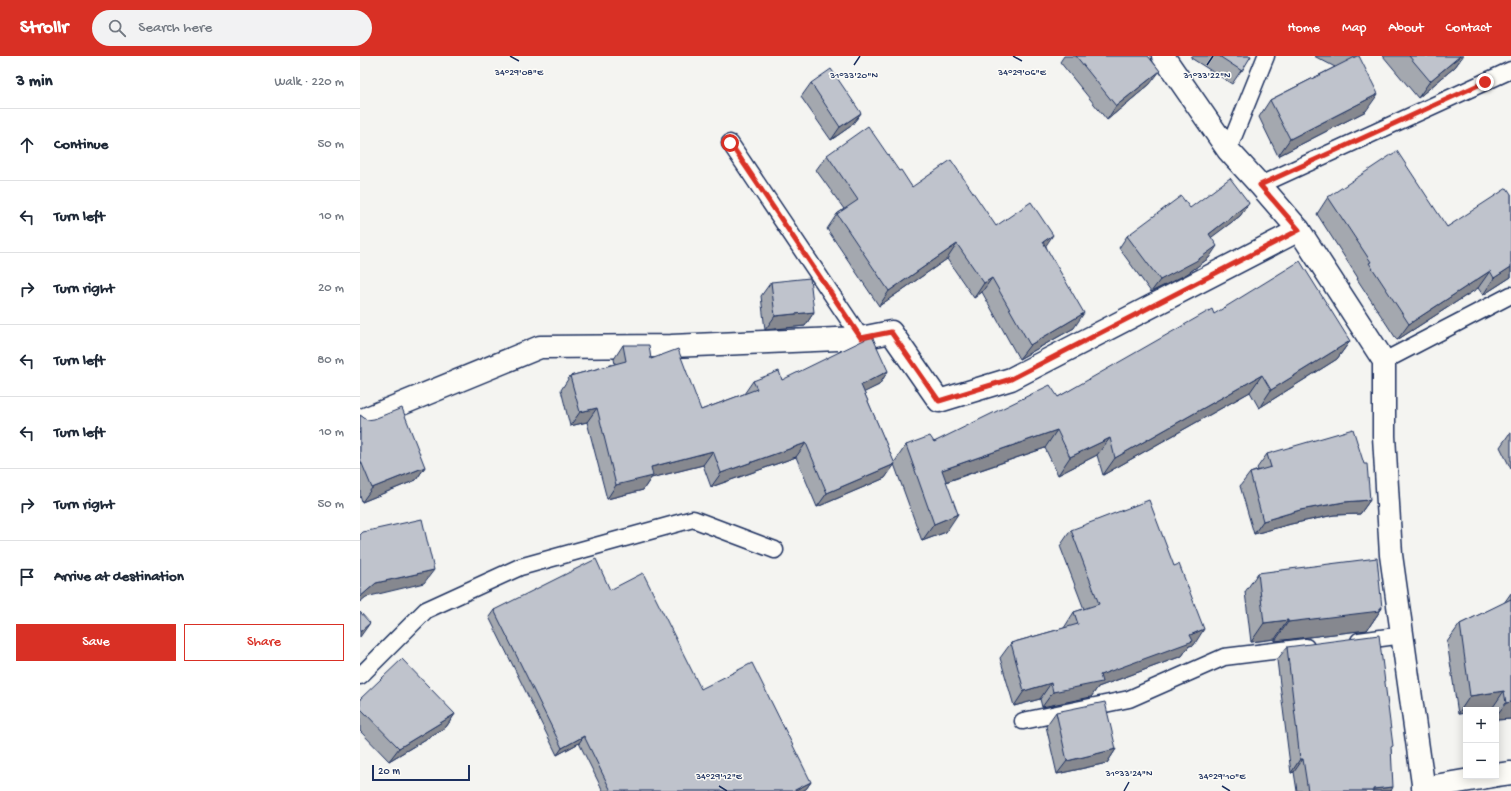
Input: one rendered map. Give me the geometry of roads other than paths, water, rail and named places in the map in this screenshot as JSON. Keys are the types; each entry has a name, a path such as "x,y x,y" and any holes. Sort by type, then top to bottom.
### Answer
{"street":[{"path":"1163,56 1228,150 1299,230 1384,361 1384,436 1391,555 1423,790 1478,779"},
{"path":"360,421 540,347 670,346 861,338 891,332 939,401 1011,379 1299,230"},
{"path":"1499,775 1511,773"}],"lane":[{"path":"1228,150 1266,56"},
{"path":"1260,185 1511,70"},
{"path":"730,143 861,338"},
{"path":"1384,361 1511,295"},
{"path":"360,676 426,610 520,566 693,519 774,550"},
{"path":"1341,643 1403,635"},
{"path":"1023,721 1129,699 1224,657 1317,646"}]}
